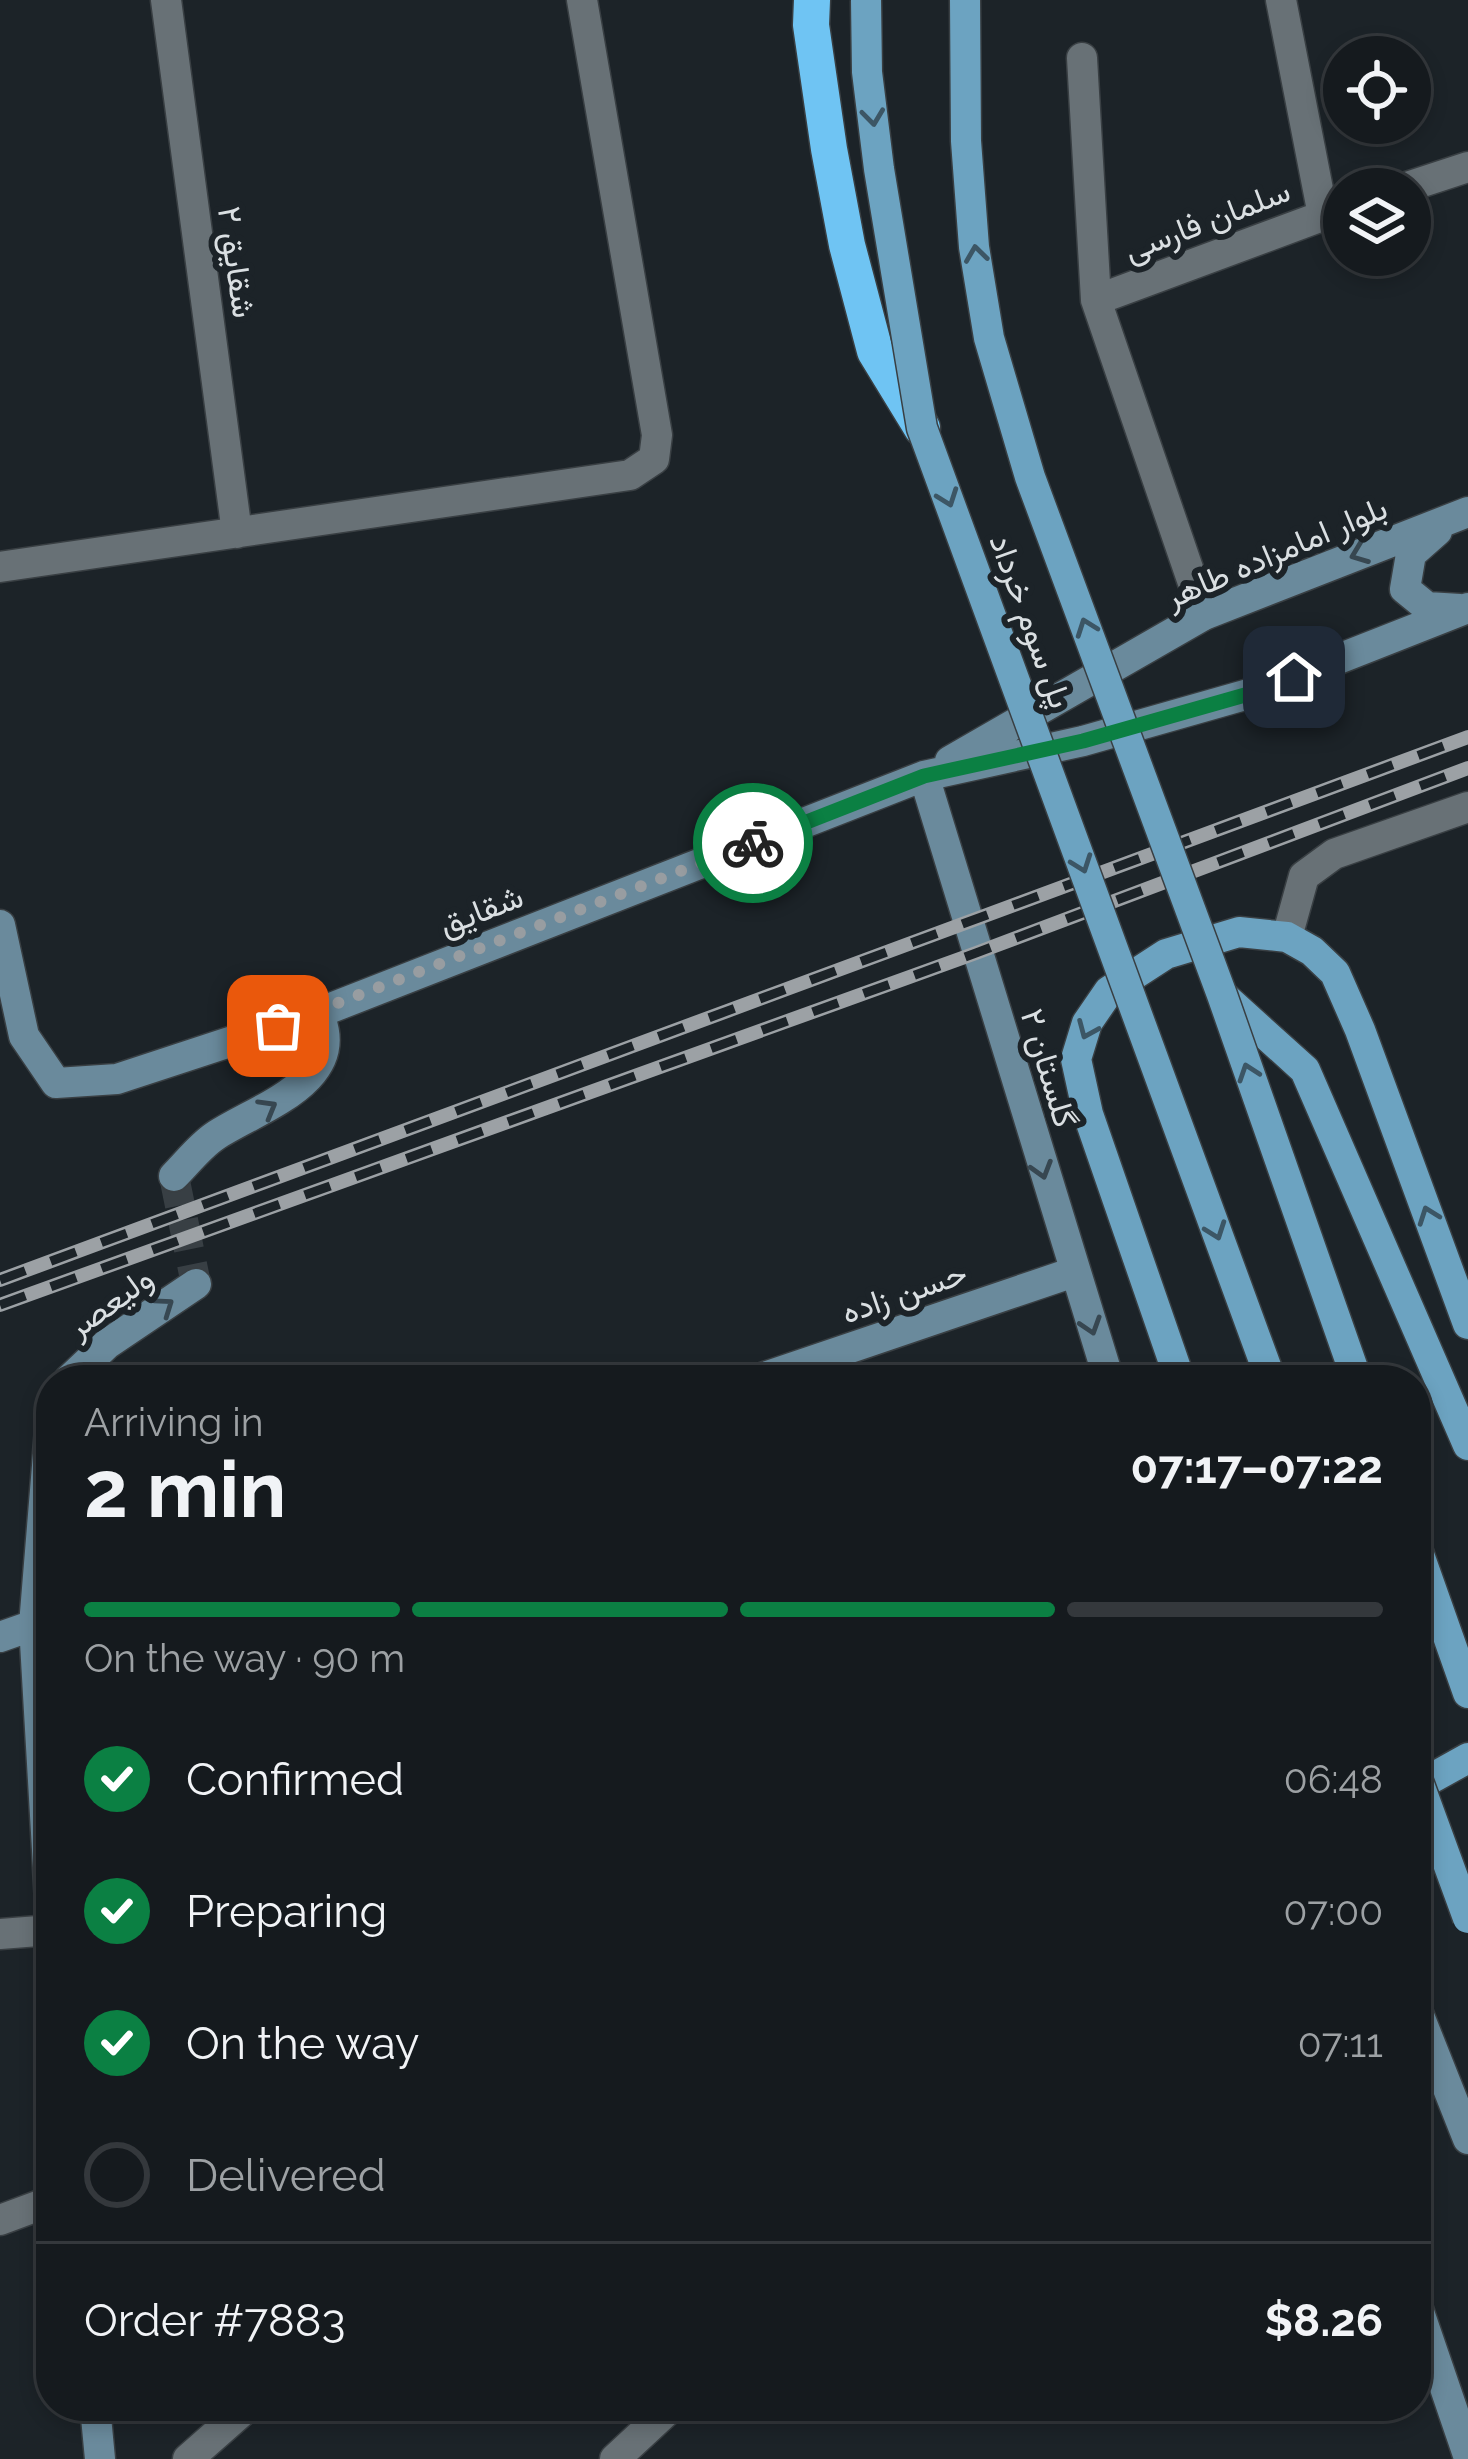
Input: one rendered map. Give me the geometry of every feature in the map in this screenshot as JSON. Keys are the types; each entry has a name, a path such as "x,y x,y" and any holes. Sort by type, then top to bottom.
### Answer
{"highway":[{"path":"812,0 817,67 847,245 875,351 922,428"}],"main road":[{"name":"پل سوم خرداد","path":"866,0 867,72 879,170 922,428 1266,1365"},
{"name":"پل سوم خرداد","path":"965,0 974,247 989,338 1030,477 1353,1365"},
{"path":"1175,1365 1088,1114 1076,1059 1087,1023 1109,991 1166,954 1239,932 1287,937 1336,973 1468,1324"},
{"path":"1222,995 1305,1070 1468,1445"},
{"path":"1431,1588 1468,1693"},
{"path":"1431,1779 1468,1758"},
{"path":"1431,1817 1468,1918"}],"street":[{"name":"شقایق ۲","path":"166,0 237,533"},
{"path":"0,568 630,475 654,458 657,435 582,0"},
{"path":"1281,0 1323,168"},
{"path":"1082,58 1096,300 1204,615"},
{"path":"1431,179 1468,166"},
{"name":"سلمان فارسی","path":"1096,300 1323,216"},
{"path":"1459,515 1412,554 1405,589 1426,607 1466,609"},
{"name":"بلوار امامزاده طاهر","path":"924,776 1204,615 1459,515"},
{"path":"924,776 1083,741 1252,693 1466,609"},
{"name":"شقایق","path":"0,925 24,1036 56,1083 116,1079 318,1013 924,776"},
{"name":"گلستان ۲","path":"924,776 1104,1365"},
{"path":"1287,937 1304,876 1334,854 1468,807"},
{"path":"174,1176 213,1137 290,1095 319,1060 326,1031 318,1013"},
{"name":"حسن زاده","path":"800,1365 1074,1272"},
{"name":"ولیعصر","path":"84,1365 106,1344 196,1284"},
{"path":"0,1637 36,1624"},
{"path":"0,1934 36,1931"},
{"path":"1431,2046 1468,2139"},
{"path":"0,2220 36,2207"},
{"path":"1431,2347 1468,2455"},
{"path":"96,2421 100,2459"},
{"path":"188,2459 231,2421"},
{"path":"615,2459 656,2421"}],"tunnel":[{"path":"174,1176 196,1284"}],"railway":[{"path":"0,1280 1468,737"},
{"path":"0,1305 976,953 1468,768"}],"way so far":[{"path":"278,1026 753,843"}],"route":[{"path":"753,843 924,776 1083,741 1294,677"}]}
